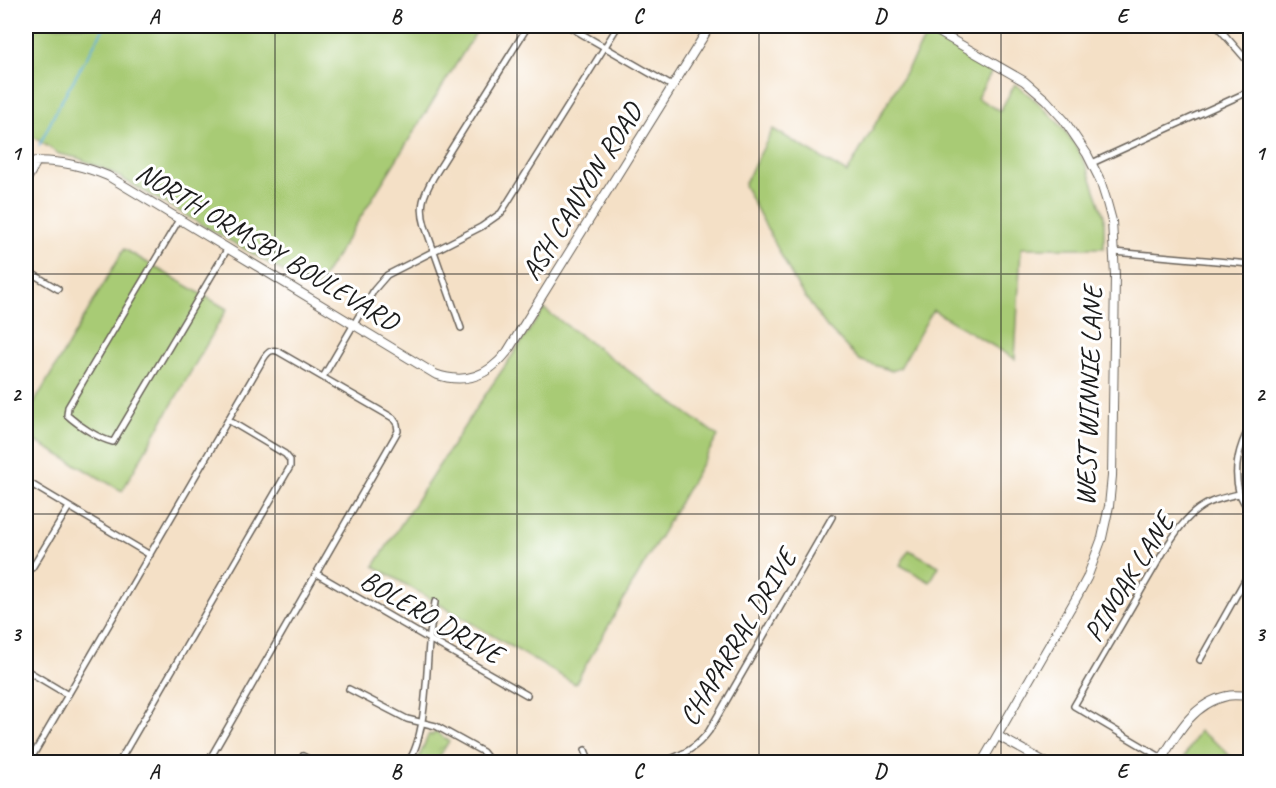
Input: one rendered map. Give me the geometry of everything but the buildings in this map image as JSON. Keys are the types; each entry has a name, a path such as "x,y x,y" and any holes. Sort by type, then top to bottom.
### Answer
{"street":[{"path":"461,328 422,215 423,200 426,190 528,26"},
{"path":"568,26 672,86"},
{"path":"323,377 374,290 387,275 481,227 501,213 618,26"},
{"name":"ASH CANYON ROAD","path":"484,373 499,362 507,352 710,26"},
{"name":"WEST WINNIE LANE","path":"928,26 1024,81 1046,100 1077,137 1092,163 1100,180 1112,221 1114,252 1112,476 1109,506 1102,538 1078,595 982,762"},
{"path":"1217,26 1251,64"},
{"path":"1092,163 1251,91"},
{"path":"26,181 37,161"},
{"name":"NORTH ORMSBY BOULEVARD","path":"26,162 55,161 90,168 108,176 435,374 460,379 484,373"},
{"path":"180,218 68,407 67,415 72,420 105,440 113,442 228,248"},
{"path":"1114,252 1251,264"},
{"path":"26,270 58,289"},
{"path":"29,762 264,358 271,350 279,352 393,418 399,427 397,435 208,762"},
{"path":"119,762 290,467 290,460 285,454 228,420"},
{"path":"1251,426 1242,441 1238,457 1239,494 1251,513"},
{"path":"26,481 150,555"},
{"name":"PINOAK LANE","path":"1161,760 1074,706 1178,529 1199,508 1239,494"},
{"path":"26,571 32,568 69,507"},
{"name":"CHAPARRAL DRIVE","path":"663,762 694,748 709,731 831,517"},
{"path":"1200,660 1251,571"},
{"name":"BOLERO DRIVE","path":"317,574 527,695"},
{"path":"408,762 414,754 422,723 429,639 435,602"},
{"path":"26,670 68,695"},
{"path":"349,689 407,719 436,726 483,752 487,762"},
{"path":"1161,760 1180,729 1205,705 1229,695 1251,696"},
{"path":"998,736 1046,762"},
{"path":"585,750 590,762"},
{"path":"303,756 315,762"}],"green space":[{"path":"26,26 480,26 315,290 109,171 78,158 59,154 26,132"},
{"path":"928,33 992,71 977,98 1000,111 1015,84 1056,120 1074,143 1087,167 1104,216 1104,248 1021,248 1015,359 933,310 900,368 892,371 859,360 827,327 798,287 744,185 773,129 847,173"},
{"path":"124,249 227,309 122,491 26,436 26,417"},
{"path":"544,309 718,436 575,684 374,566 479,404"},
{"path":"909,550 939,566 930,582 900,565"},
{"path":"1199,731 1219,745 1236,762 1181,762"},
{"path":"436,732 449,741 436,762 417,762 429,734 433,735"}],"waterway":[{"path":"39,146 58,107 105,26"}]}
